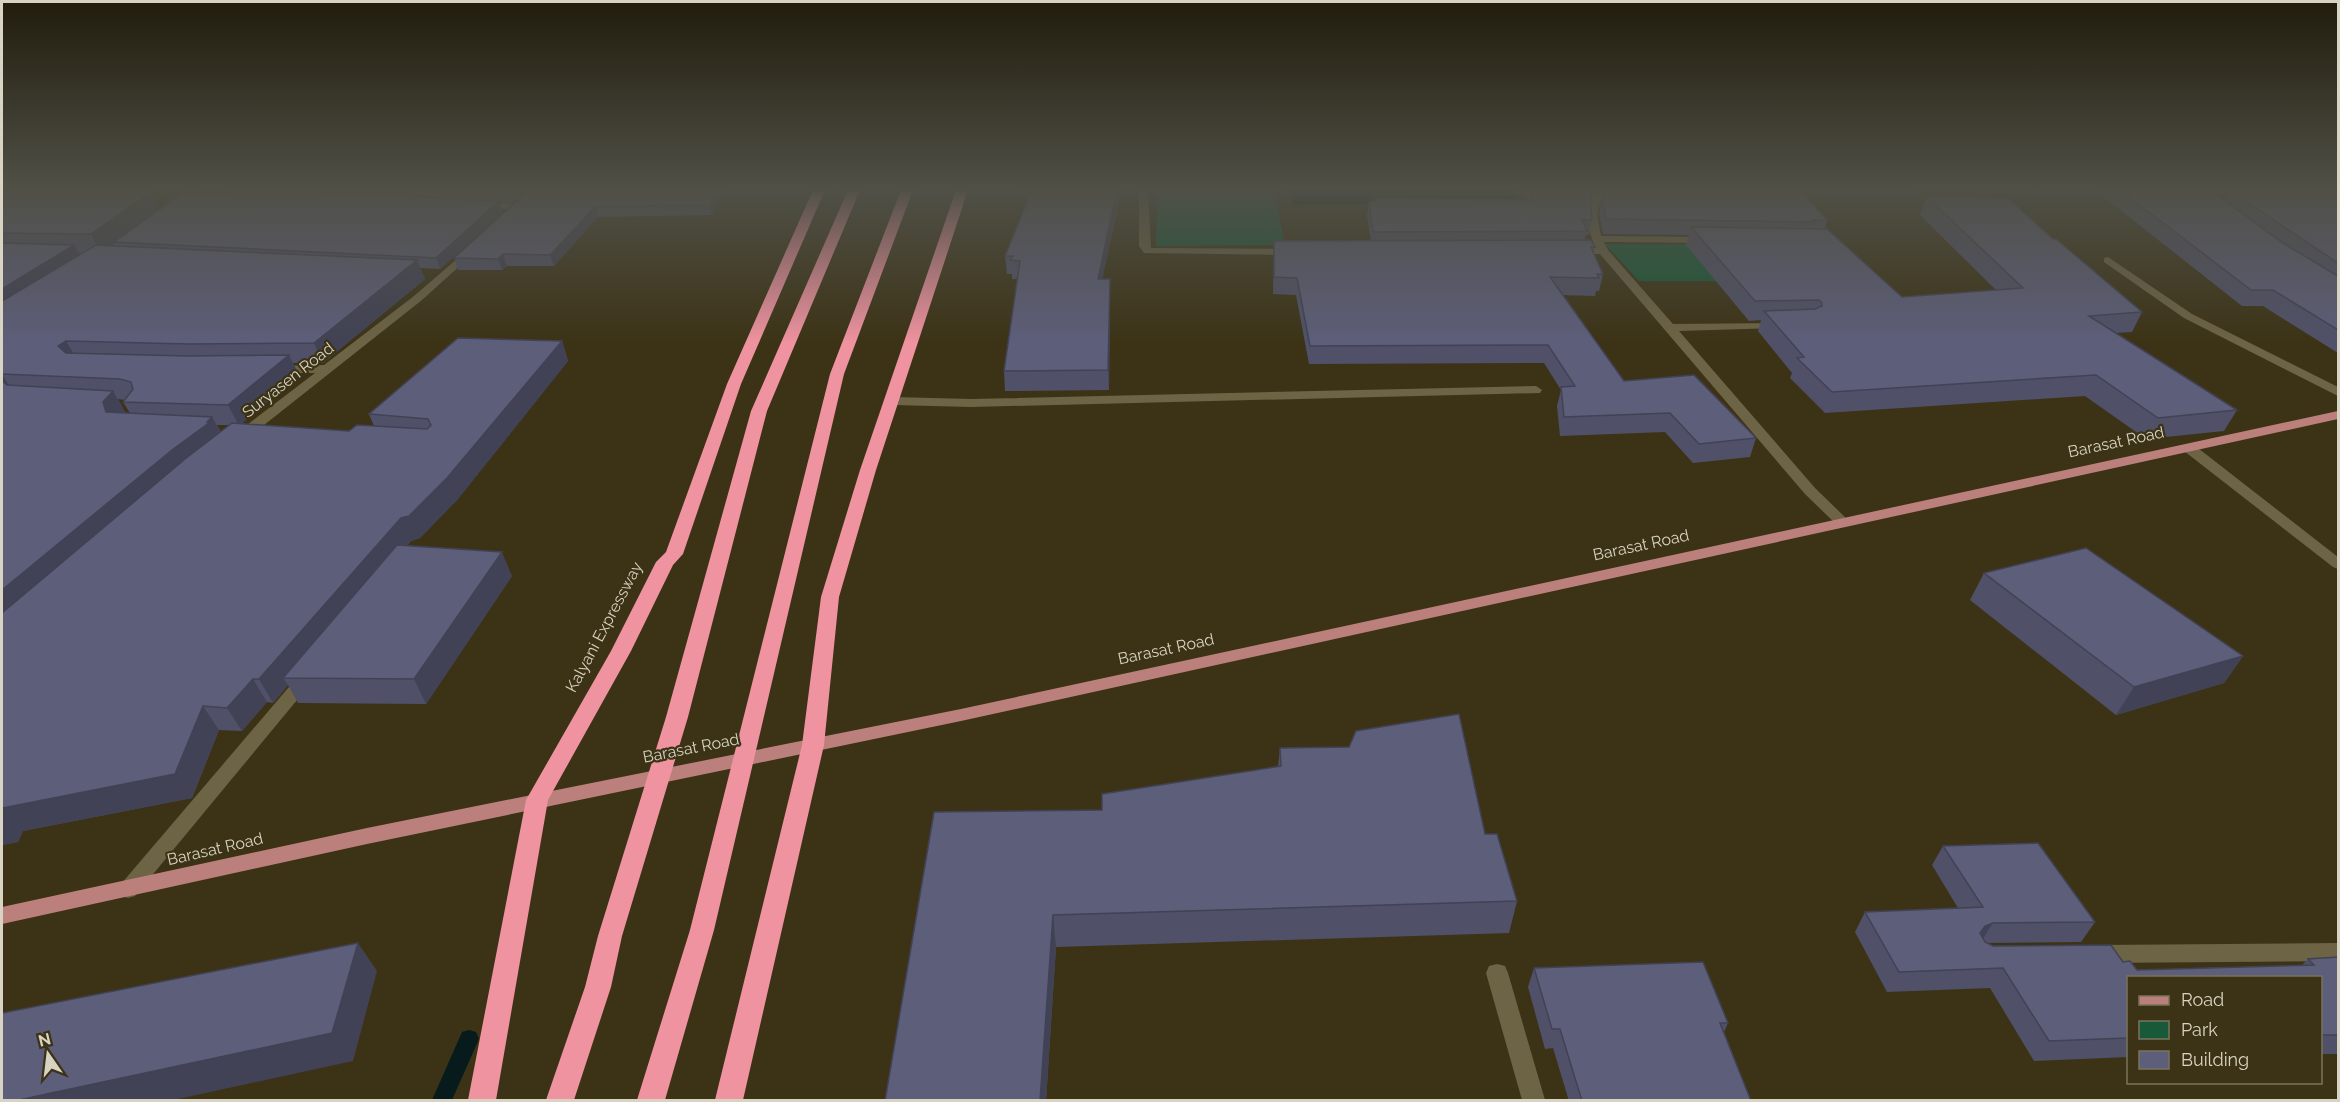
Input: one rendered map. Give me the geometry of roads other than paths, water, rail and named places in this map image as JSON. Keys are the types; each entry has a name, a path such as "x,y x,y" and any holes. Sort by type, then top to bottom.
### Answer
{"highway":[{"name":"Kalyani Expressway","path":"482,1101 537,800 621,651 665,562 674,554 734,384 796,241"},
{"path":"560,1101 598,987 610,936 677,717 759,411 830,241"},
{"path":"651,1101 702,930 837,374 887,241"},
{"path":"729,1101 813,745 830,597 868,470 945,241"}],"main road":[{"name":"Barasat Road","path":"2,916 537,800 813,745 2338,415"}],"street":[{"path":"1144,241 1148,251 1299,252"},
{"path":"1598,241 1810,491 1843,523"},
{"name":"Suryasen Road","path":"228,447 446,274 478,244"},
{"path":"1557,252 1604,251"},
{"path":"2108,260 2188,316 2338,392"},
{"path":"422,273 446,274"},
{"path":"1671,328 1785,325"},
{"path":"258,369 329,369"},
{"path":"893,401 982,403 1536,390"},
{"path":"223,432 270,434"},
{"path":"2189,448 2338,564"},
{"path":"128,890 319,663"},
{"path":"2075,954 2338,952"},
{"path":"1497,974 1534,1101"}],"waterway":[{"path":"442,1100 469,1039"}]}
